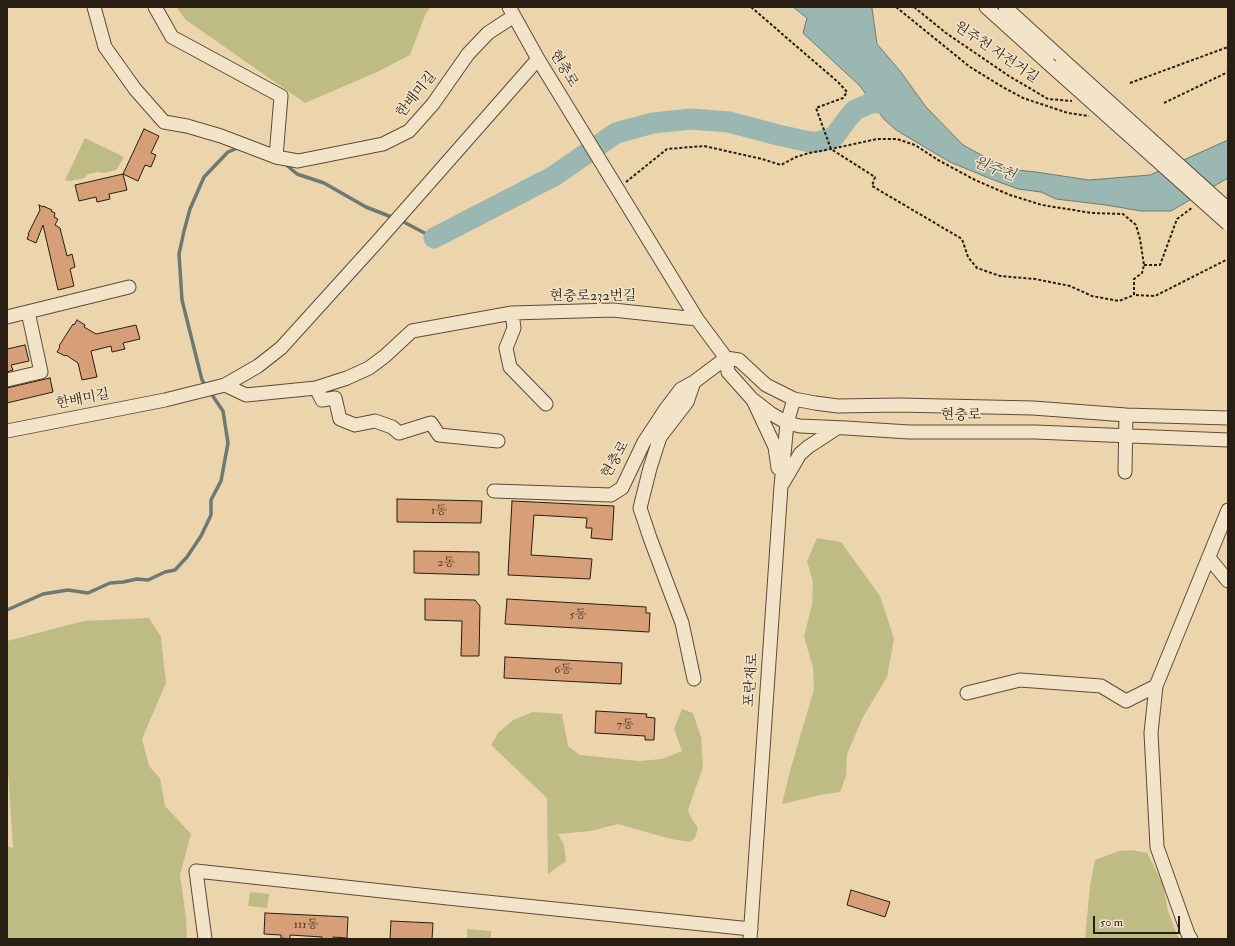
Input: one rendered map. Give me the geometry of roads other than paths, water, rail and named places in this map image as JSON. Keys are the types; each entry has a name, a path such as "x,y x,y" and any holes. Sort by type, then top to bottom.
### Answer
{"street":[{"name":"한배미길","path":"94,7 105,47 135,89 164,122 187,126 221,136 276,157 298,161 383,144 409,131 432,104 468,54 488,33 512,12"},
{"path":"155,7 172,37 281,96 276,157"},
{"path":"986,7 1228,224"},
{"path":"1006,7 1228,209"},
{"name":"현충로","path":"512,12 538,59 697,319 726,358 728,372 752,399 770,413 787,423 800,426 909,432 1035,432 1228,440"},
{"path":"222,386 258,366 281,348 377,242 538,59"},
{"path":"7,317 129,286"},
{"name":"현충로232번길","path":"222,386 246,395 316,388 346,378 369,368 412,332 512,313 612,310 697,319"},
{"path":"7,380 41,372 28,312"},
{"path":"512,313 514,328 506,348 510,367 546,404"},
{"name":"현충로","path":"494,491 611,495 622,488 644,442 681,389 694,382 726,358 739,360 766,385 794,399 815,404 838,406 899,405 1033,408 1126,415 1228,418"},
{"path":"694,382 687,402 660,437 650,468 640,508 682,623 694,679"},
{"name":"한배미길","path":"7,431 165,400 222,386"},
{"path":"316,388 322,400 335,398 340,420 355,425 376,421 392,427 399,432 431,423 439,435 498,441"},
{"path":"752,399 775,447 781,486"},
{"name":"포란재로","path":"751,934 781,486 787,423 794,399"},
{"path":"1125,472 1126,415"},
{"path":"781,486 800,454 837,428"},
{"path":"1191,939 1157,847 1150,733 1156,686 1228,510"},
{"path":"1209,558 1228,581"},
{"path":"967,693 1020,680 1101,686 1126,701 1156,686"},
{"path":"205,939 196,871 457,899 751,934"}],"water":[{"name":"원주천","path":"793,7 872,8 877,44 900,71 926,107 963,145 1007,169 1089,180 1150,175 1228,140 1228,178 1171,211 1141,211 1056,199 1041,192 1018,189 991,179 950,162 896,130 883,118 860,86 803,33 807,18"}],"waterway":[{"path":"434,238 554,176 616,133 653,123 691,119 729,122 778,135 810,142 819,142 834,137 855,110 871,103 900,103"},
{"path":"207,387 202,380 182,300 179,254 190,209 204,177 228,152 240,147"},
{"path":"284,163 297,174 324,183 366,207 394,218"},
{"path":"400,220 434,238"},
{"path":"7,610 43,594 68,590 88,593 110,583 137,579 148,580 165,572 175,570 187,557 201,536 211,515 211,500 221,481 228,443 223,411 210,392"}]}
